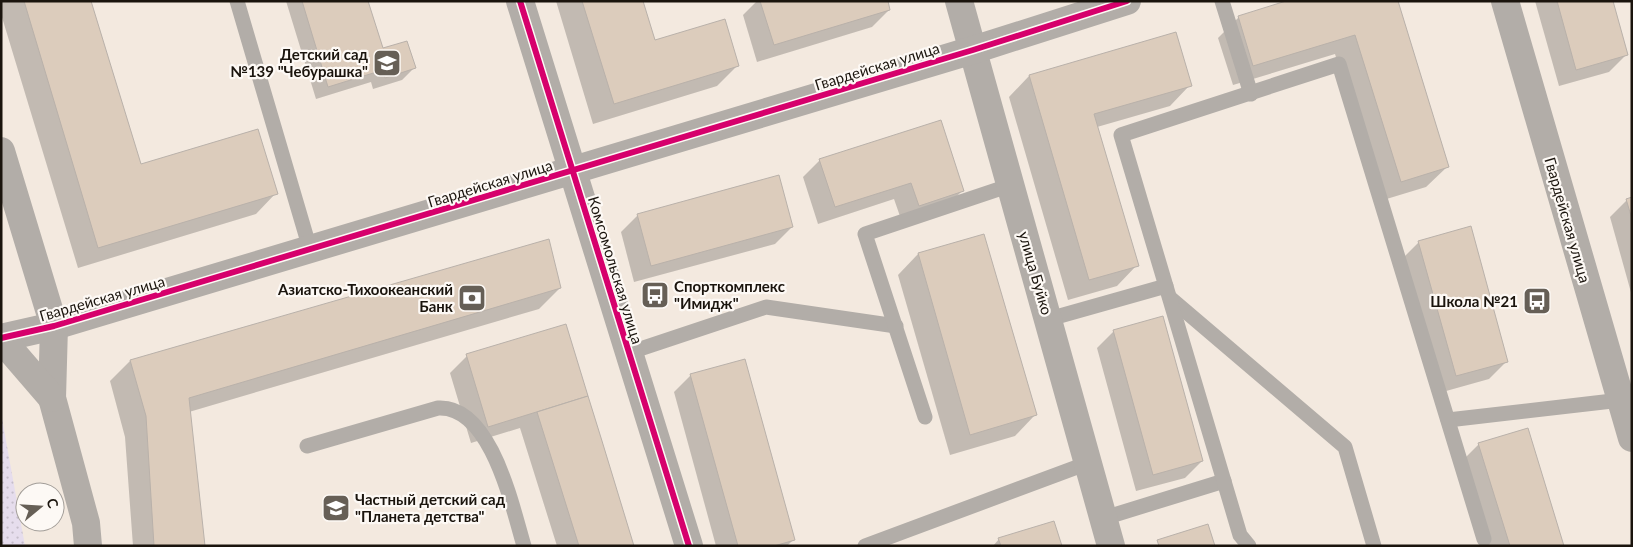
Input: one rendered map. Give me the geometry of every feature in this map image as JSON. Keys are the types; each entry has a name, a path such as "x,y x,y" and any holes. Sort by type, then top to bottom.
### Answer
{"street":[{"name":"Комсомольская улица","path":"520,1 688,546"},
{"name":"улица Буйко","path":"960,1 1111,546"},
{"name":"Гвардейская улица","path":"1,338 54,326 310,250 973,50 1127,1"},
{"name":"Гвардейская улица","path":"1505,1 1631,433"},
{"path":"1,151 54,326 52,398 86,523 88,546"},
{"path":"1,338 52,398"}],"lane":[{"path":"236,1 310,250"},
{"path":"1222,1 1251,94"},
{"path":"1248,546 1240,535 1121,135 1339,64 1484,539"},
{"path":"925,417 866,234 1011,185"},
{"path":"1048,319 1168,292"},
{"path":"1168,292 1345,447 1374,546"},
{"path":"628,353 766,308 896,326"},
{"path":"1448,420 1621,400"},
{"path":"307,446 438,408 447,407 459,411 493,450 524,546"},
{"path":"865,546 1088,464"},
{"path":"1104,518 1224,480"}],"shaded area":[{"path":"1,413 15,491 15,532 22,532 25,546 1,546"}],"building":[{"path":"24,1 91,1 141,164 258,129 278,194 98,248"},
{"name":"Детский сад №139 \"Чебурашка\"","path":"302,1 368,1 383,48 407,41 416,68 385,78 383,70 328,87"},
{"path":"582,1 643,1 655,40 725,19 739,66 614,104"},
{"path":"760,1 888,1 890,10 774,45"},
{"path":"1286,1 1398,1 1449,167 1401,182 1355,35 1253,66 1238,16"},
{"path":"1557,1 1613,1 1628,55 1576,70"},
{"path":"1176,32 1192,86 1094,114 1139,266 1089,280 1029,75"},
{"path":"941,120 964,191 919,206 911,183 835,207 819,159"},
{"path":"779,175 793,227 651,266 637,214"},
{"path":"1632,197 1632,219 1626,199"},
{"path":"1471,226 1508,362 1456,376 1418,241"},
{"path":"984,234 1037,415 970,435 918,253"},
{"path":"549,239 561,288 189,398 205,546 154,546 146,416 130,360"},
{"path":"1163,316 1203,461 1153,475 1113,330"},
{"path":"566,324 588,396 488,427 466,354"},
{"path":"745,359 795,540 774,546 738,546 690,374"},
{"path":"588,396 634,546 579,546 537,412"},
{"path":"1528,428 1564,546 1510,546 1478,443"},
{"path":"1054,521 1062,546 1001,546 998,538"},
{"path":"1208,524 1215,546 1159,546 1157,540"}],"cycle path":[{"path":"520,1 689,546"},
{"path":"1,338 54,326 973,50 1127,1"}],"place":[{"name":"Детский сад №139 \"Чебурашка\"","path":"387,63"},
{"name":"Спорткомплекс \"Имидж\"","path":"655,295"},
{"name":"Азиатско-Тихоокеанский Банк","path":"472,298"},
{"name":"Школа №21","path":"1537,301"},
{"name":"Частный детский сад \"Планета детства\"","path":"336,508"}]}
